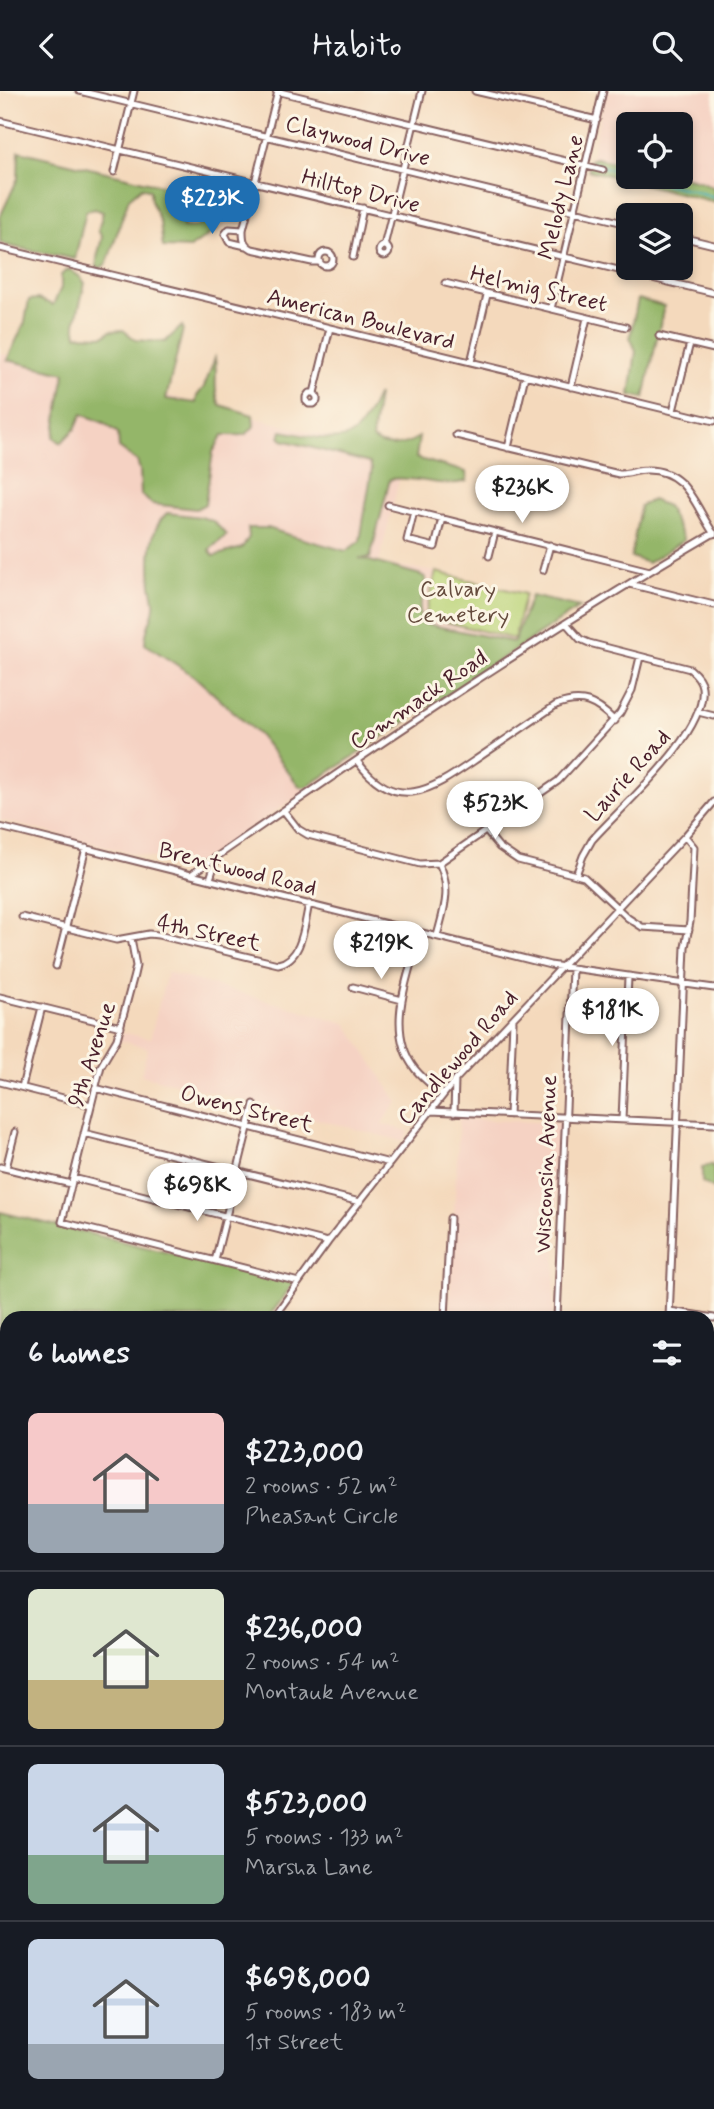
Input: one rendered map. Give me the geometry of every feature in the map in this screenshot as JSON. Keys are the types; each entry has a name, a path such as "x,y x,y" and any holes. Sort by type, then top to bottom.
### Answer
{"street":[{"name":"Claywood Drive","path":"79,91 616,221"},
{"path":"114,172 134,91"},
{"path":"246,246 243,230 277,91 603,170"},
{"path":"384,246 422,91"},
{"path":"475,91 597,120"},
{"name":"Melody Lane","path":"551,309 603,92"},
{"name":"Hilltop Drive","path":"0,121 714,293"},
{"path":"353,257 363,208"},
{"path":"243,230 229,229 225,235 229,242 252,249 312,263 319,262"},
{"path":"693,240 714,245"},
{"name":"American Boulevard","path":"0,249 714,421"},
{"name":"Helmig Street","path":"444,283 626,327"},
{"path":"471,362 487,295"},
{"path":"570,387 587,318"},
{"path":"314,393 330,328"},
{"path":"659,336 714,349"},
{"path":"673,411 690,343"},
{"path":"508,448 525,376"},
{"path":"456,435 619,474 643,469 673,476 681,480 714,533"},
{"path":"388,505 650,571"},
{"path":"414,511 407,540 435,547 442,518"},
{"path":"489,557 495,532"},
{"name":"Commack Road","path":"192,874 565,623 714,533"},
{"path":"543,570 550,545"},
{"path":"629,584 714,605"},
{"name":"Laurie Road","path":"565,623 580,639 690,669 698,676 702,686 698,712 691,728 676,750 592,840 576,875"},
{"path":"284,811 298,829 308,835 420,864 439,863 558,781 615,721 632,690 640,657"},
{"path":"357,761 366,773 386,787 397,791 420,791 443,782 556,705 577,700 586,701 595,704 615,721"},
{"path":"698,712 714,716"},
{"name":"Candlewood Road","path":"277,1311 454,1080 714,802"},
{"path":"706,812 714,814"},
{"name":"Brentwood Road","path":"0,829 192,874 560,968 714,988"},
{"path":"486,831 499,847 519,860 576,875 591,883 634,923 642,927 689,930"},
{"path":"669,1311 685,947 689,930 694,848 685,836"},
{"path":"56,966 86,848"},
{"path":"210,879 217,857"},
{"path":"437,936 447,891 446,879 439,863"},
{"name":"4th Street","path":"22,917 116,940 158,935 278,964 296,953 309,904"},
{"path":"420,932 402,1000 400,1039 407,1058 420,1075 443,1095"},
{"name":"9th Avenue","path":"131,938 136,966 117,1039 101,1066 62,1222 215,1261"},
{"name":"Wisconsin Avenue","path":"557,1311 572,969"},
{"path":"622,1120 628,977"},
{"path":"353,987 402,1000"},
{"path":"0,997 121,1027"},
{"path":"22,1087 42,1007"},
{"path":"509,1115 513,1019"},
{"path":"454,1080 454,1113"},
{"path":"0,1082 91,1105"},
{"name":"Owens Street","path":"95,1088 390,1163"},
{"path":"254,1104 215,1261 299,1282"},
{"path":"431,1111 714,1124"},
{"path":"15,1132 3,1167 328,1243"},
{"path":"84,1133 360,1202"},
{"path":"445,1311 450,1218"}],"shaded area":[{"path":"594,91 714,91 714,186 693,182 693,112 616,112 616,164 591,159 605,94"},
{"path":"0,353 405,456 379,563 436,572 425,617 527,642 191,868 0,820"},
{"path":"167,972 346,1023 398,1102 381,1124 409,1131 403,1141 141,1075 148,1048 120,1041 122,1032 150,1039"},
{"path":"459,1119 561,1123 553,1311 449,1311"}],"green space":[{"path":"19,151 189,192 183,227 194,227 215,219 217,229 190,248 163,247 160,222 151,201 150,190 142,187 129,198 107,263 101,268 97,267 97,255 102,236 98,231 103,212 95,209 86,211 75,259 9,246 0,242 0,217 18,178"},
{"path":"595,158 616,162 616,177 588,170 590,160"},
{"path":"693,180 714,188 714,202 663,189 693,189"},
{"path":"69,269 85,283 75,324 77,335 104,336 110,331 123,330 136,340 165,342 182,326 166,399 196,403 215,358 216,393 220,405 253,415 254,426 247,433 223,435 213,452 205,504 196,509 152,504 141,495 137,461 119,448 118,433 104,423 82,414 75,429 61,443 54,437 65,373 7,360 25,322 29,300 38,299 53,305 61,288 61,275"},
{"path":"638,299 664,306 644,398 630,395 636,351 630,337"},
{"path":"378,394 372,439 390,446 407,443 419,437 416,458 466,472 467,481 448,484 390,479 370,558 359,558 426,578 420,612 421,623 514,642 531,596 580,607 307,787 300,787 259,735 194,676 145,644 154,604 150,576 151,547 156,528 167,513 213,521 227,535 209,550 214,556 242,548 249,537 248,528 268,528 346,551 360,541 372,469 370,463 280,437 282,431 333,439 351,435 364,421"},
{"path":"652,500 667,506 684,540 648,563 631,557 640,506"},
{"name":"Calvary Cemetery","path":"436,572 525,594 514,639 425,617"},
{"path":"712,1164 714,1189 702,1182 702,1168"},
{"path":"0,1212 294,1283 273,1311 0,1311"}],"waterway":[{"path":"593,163 616,171"},
{"path":"687,189 714,197"}]}
